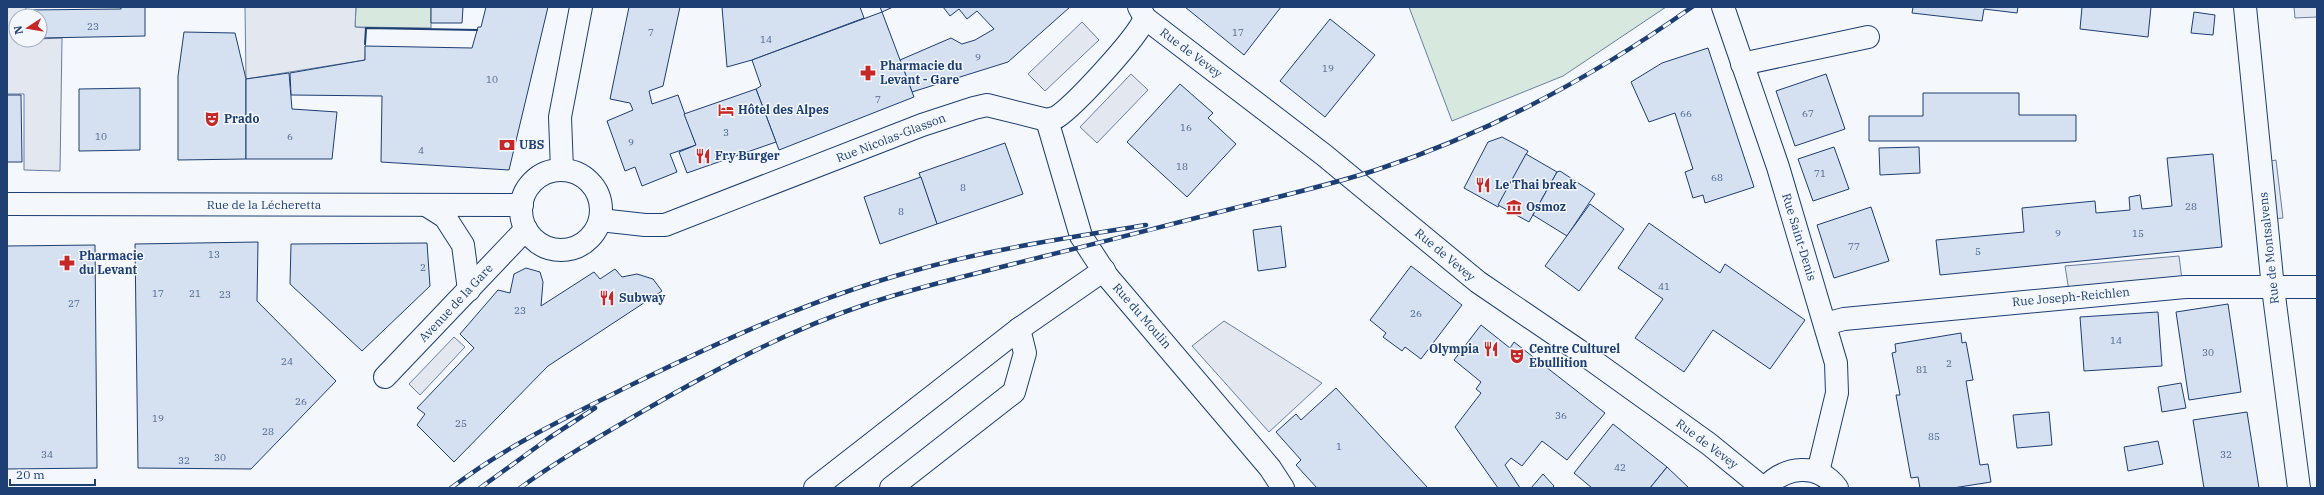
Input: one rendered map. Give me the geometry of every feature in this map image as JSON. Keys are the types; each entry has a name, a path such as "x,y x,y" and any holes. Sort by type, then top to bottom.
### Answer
{"street":[{"path":"562,170 560,117 581,7"},
{"name":"Rue Saint-Denis","path":"1723,7 1778,167 1836,363 1837,393 1818,472"},
{"name":"Rue de Montsalvens","path":"2245,7 2273,288 2299,488"},
{"path":"1047,120 1063,112 1125,47 1142,27 1142,13"},
{"name":"Rue de Vevey","path":"1142,13 1324,155 1478,282 1578,350 1703,440 1764,488"},
{"path":"1742,64 1868,37"},
{"name":"Rue Nicolas-Glasson","path":"600,220 665,225 922,125 987,105 1047,120"},
{"name":"Rue du Moulin","path":"1047,120 1081,236 1107,276 1270,468 1283,488"},
{"path":"562,170 574,172 585,177 593,186 599,197 602,208 600,220 594,233 584,242 573,248 559,250 546,247 534,240 526,229 522,217 522,205 525,193 540,176 550,171 562,170"},
{"name":"Rue de la Lécheretta","path":"7,204 522,205"},
{"path":"426,205 446,217 463,246 469,290"},
{"name":"Avenue de la Gare","path":"385,377 526,229"},
{"path":"815,488 1019,329 1104,270"},
{"name":"Rue Joseph-Reichlen","path":"1825,324 1844,319 2185,286 2273,288 2317,287"},
{"path":"891,488 1014,392 1025,353 1019,329"},
{"path":"1270,468 1296,488"},
{"path":"1764,488 1774,478 1787,471 1803,469 1818,472 1832,481 1838,488"}],"shaded area":[{"path":"7,7 26,7 8,8 8,48 48,48 48,39 62,38 60,171 24,170 24,94 7,94"},
{"path":"245,7 356,7 355,27 366,28 365,60 246,79"},
{"path":"356,7 431,7 431,28 355,27"},
{"path":"1409,7 1666,7 1563,76 1452,121"},
{"path":"2294,7 2317,7 2317,17 2295,18"},
{"path":"1082,22 1099,40 1045,91 1028,74"},
{"path":"1131,74 1148,90 1097,143 1080,127"},
{"path":"2276,160 2283,218 2261,220 2256,164"},
{"path":"2179,256 2182,280 2069,291 2065,266"},
{"path":"1224,321 1322,383 1269,432 1192,346"},
{"path":"454,337 465,347 420,395 409,384"}],"building":[{"path":"121,7 145,7 145,36 48,38 48,10 121,9"},
{"path":"431,7 463,7 462,23 431,23"},
{"path":"486,7 548,7 509,170 381,162 382,96 291,95 290,73 365,60 365,46 472,48 478,27 481,27"},
{"path":"629,7 680,7 663,86 649,91 652,104 678,95 696,145 670,154 677,172 642,186 635,167 625,171 607,121 633,110 630,103 610,99"},
{"path":"722,7 860,7 864,18 752,60 727,67"},
{"path":"880,7 893,7 882,12"},
{"path":"943,7 1070,7 1008,62 912,92 900,60 951,38 962,44 975,40 994,29 977,11 967,19 959,9 950,16"},
{"path":"1185,7 1281,7 1244,55"},
{"path":"1913,7 2018,7 2017,13 1984,9 1982,21 1912,13"},
{"path":"2082,7 2151,7 2148,37 2080,29"},
{"path":"882,12 914,97 779,150 756,89 761,86 752,60"},
{"path":"2194,12 2215,15 2213,35 2191,33"},
{"path":"1330,19 1375,55 1325,117 1280,81"},
{"name":"Prado","path":"184,32 235,33 246,79 246,159 178,160 178,76"},
{"path":"1708,48 1754,187 1705,203 1703,195 1693,198 1685,172 1693,169 1675,113 1649,122 1631,82 1662,63"},
{"path":"289,73 292,109 337,112 332,159 246,159 246,79"},
{"path":"1826,74 1845,129 1795,146 1776,91"},
{"path":"1180,84 1213,113 1208,118 1236,144 1187,197 1127,142"},
{"path":"140,88 140,150 79,151 79,89"},
{"path":"756,89 776,142 687,173 679,152 696,145 684,114"},
{"path":"1923,93 2019,93 2019,115 2076,115 2076,141 1869,141 1869,116 1923,116"},
{"path":"7,95 21,95 22,162 7,162"},
{"path":"1502,137 1528,151 1498,207 1464,188 1488,142"},
{"path":"1005,143 1023,194 937,224 919,173"},
{"path":"1834,147 1849,189 1813,201 1798,159"},
{"path":"1919,147 1920,173 1880,175 1879,148"},
{"path":"1526,154 1557,172 1529,222 1498,205"},
{"path":"2213,154 2222,247 1940,275 1936,240 2024,232 2022,208 2095,201 2096,213 2130,210 2129,197 2140,195 2142,209 2172,206 2167,158"},
{"path":"1560,171 1595,194 1567,236 1533,215 1557,172"},
{"path":"921,177 937,224 880,244 864,197"},
{"path":"1590,204 1624,229 1579,291 1545,266"},
{"path":"1871,207 1889,261 1834,278 1817,225"},
{"path":"1649,223 1720,273 1725,264 1805,320 1770,369 1713,330 1684,372 1635,338 1663,299 1618,268"},
{"path":"1281,226 1286,267 1258,271 1253,230"},
{"path":"258,242 257,301 336,381 251,469 138,468 135,244"},
{"path":"427,243 430,286 362,351 290,284 291,244"},
{"path":"95,245 97,468 7,469 7,246"},
{"path":"1411,266 1462,305 1421,359 1405,347 1402,351 1383,337 1386,333 1370,320"},
{"path":"526,268 540,272 543,282 541,306 594,272 600,279 615,269 622,277 637,274 653,279 662,291 548,366 454,462 417,425 425,414 417,408 474,348 460,334 498,290 510,293 514,274"},
{"path":"2228,304 2241,392 2189,400 2176,312"},
{"path":"2158,312 2162,366 2084,371 2080,317"},
{"path":"1481,325 1510,348 1514,342 1605,413 1567,460 1542,441 1522,466 1511,458 1505,465 1520,488 1498,488 1455,427 1481,393 1476,389 1481,382 1454,360"},
{"path":"1961,333 1962,343 1966,342 1973,380 1966,381 1980,465 1988,464 1991,482 1953,488 1920,488 1918,477 1911,478 1896,395 1900,395 1892,353 1896,352 1895,344"},
{"path":"2181,383 2186,408 2162,412 2158,387"},
{"path":"1336,388 1428,488 1317,488 1296,465 1301,460 1276,432 1296,414 1301,420"},
{"path":"2049,412 2052,445 2017,448 2013,415"},
{"path":"2247,412 2259,488 2204,488 2193,420"},
{"path":"1613,424 1667,467 1650,488 1592,488 1574,473"},
{"path":"2158,441 2163,464 2128,471 2124,447"},
{"path":"1667,467 1689,488 1650,488"},
{"path":"1543,474 1554,486 1552,488 1531,488"}],"railway":[{"path":"520,488 581,448 672,395 752,352 835,315 919,288 1361,175 1421,154 1462,138 1542,100 1618,56 1692,7"},
{"path":"451,488 516,445 584,408 735,336 805,307 876,282 971,256 1146,225"},
{"path":"480,488 549,438 595,408"}],"wall":[{"path":"365,44 366,28 477,30"}],"place":[{"name":"Pharmacie du Levant - Gare","path":"868,73"},
{"name":"Hôtel des Alpes","path":"726,110"},
{"name":"Prado","path":"212,119"},
{"name":"UBS","path":"507,145"},
{"name":"Fry Burger","path":"703,156"},
{"name":"Le Thai break","path":"1483,185"},
{"name":"Osmoz","path":"1514,207"},
{"name":"Pharmacie du Levant","path":"67,263"},
{"name":"Subway","path":"607,298"},
{"name":"Olympia","path":"1491,349"},
{"name":"Centre Culturel Ebullition","path":"1517,356"}]}
